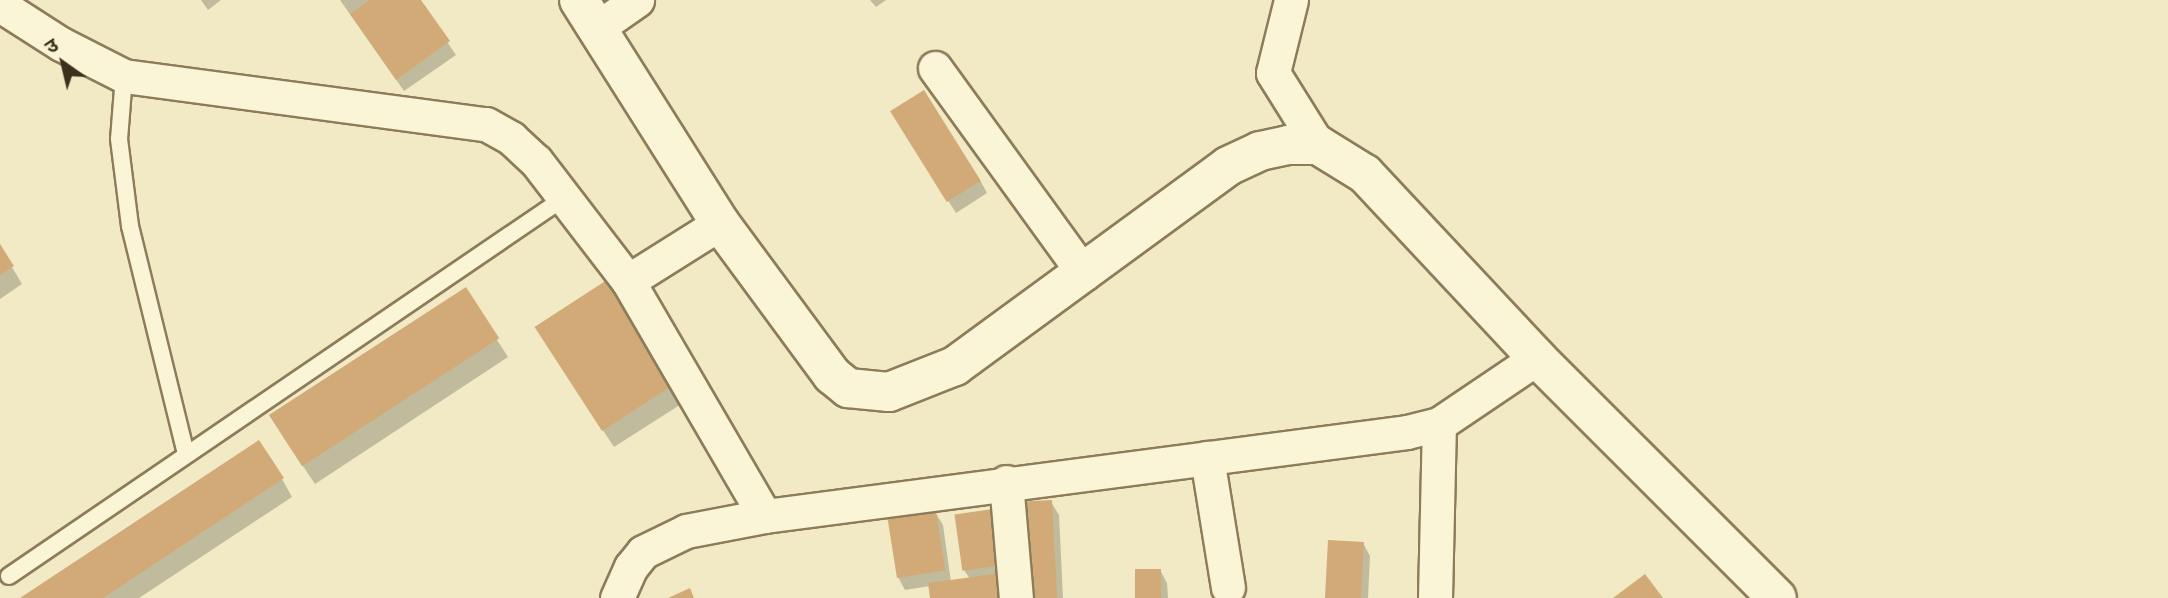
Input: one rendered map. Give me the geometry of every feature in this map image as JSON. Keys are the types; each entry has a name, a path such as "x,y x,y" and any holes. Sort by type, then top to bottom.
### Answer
{"street":[{"path":"637,0 588,14 720,223 832,375 848,388 889,392 955,366 1228,166 1260,151 1288,145 1318,145"},
{"path":"1291,0 1273,73 1318,145 1365,174 1537,358 1777,598"},
{"path":"0,5 124,76 486,124 536,161 628,281 765,516"},
{"path":"935,68 1084,274"},
{"path":"628,281 720,223"},
{"path":"617,598 643,552 686,531 765,516 1006,482 1366,441 1439,424 1537,358"},
{"path":"1435,598 1439,424"},
{"path":"1207,458 1228,587"},
{"path":"1006,482 1016,598"}],"lane":[{"path":"124,76 119,139 130,226 186,454"},
{"path":"9,576 564,198"}],"building":[{"path":"370,0 421,0 450,41 396,80 350,14"},
{"path":"924,90 981,181 947,202 890,111"},
{"path":"0,244 14,266 0,275"},
{"path":"610,278 678,382 602,431 535,327"},
{"path":"466,287 499,338 302,466 269,415"},
{"path":"259,440 284,478 103,598 20,598"},
{"path":"1052,500 1057,598 1022,598 1017,502"},
{"path":"1000,508 1008,564 962,571 954,514"},
{"path":"936,511 945,570 897,578 888,519"},
{"path":"1328,540 1364,542 1361,598 1325,598"},
{"path":"1135,569 1161,569 1161,598 1135,598"},
{"path":"1002,573 1006,598 930,598 928,583"},
{"path":"1645,574 1663,598 1613,598"},
{"path":"690,588 694,598 668,598"}]}
